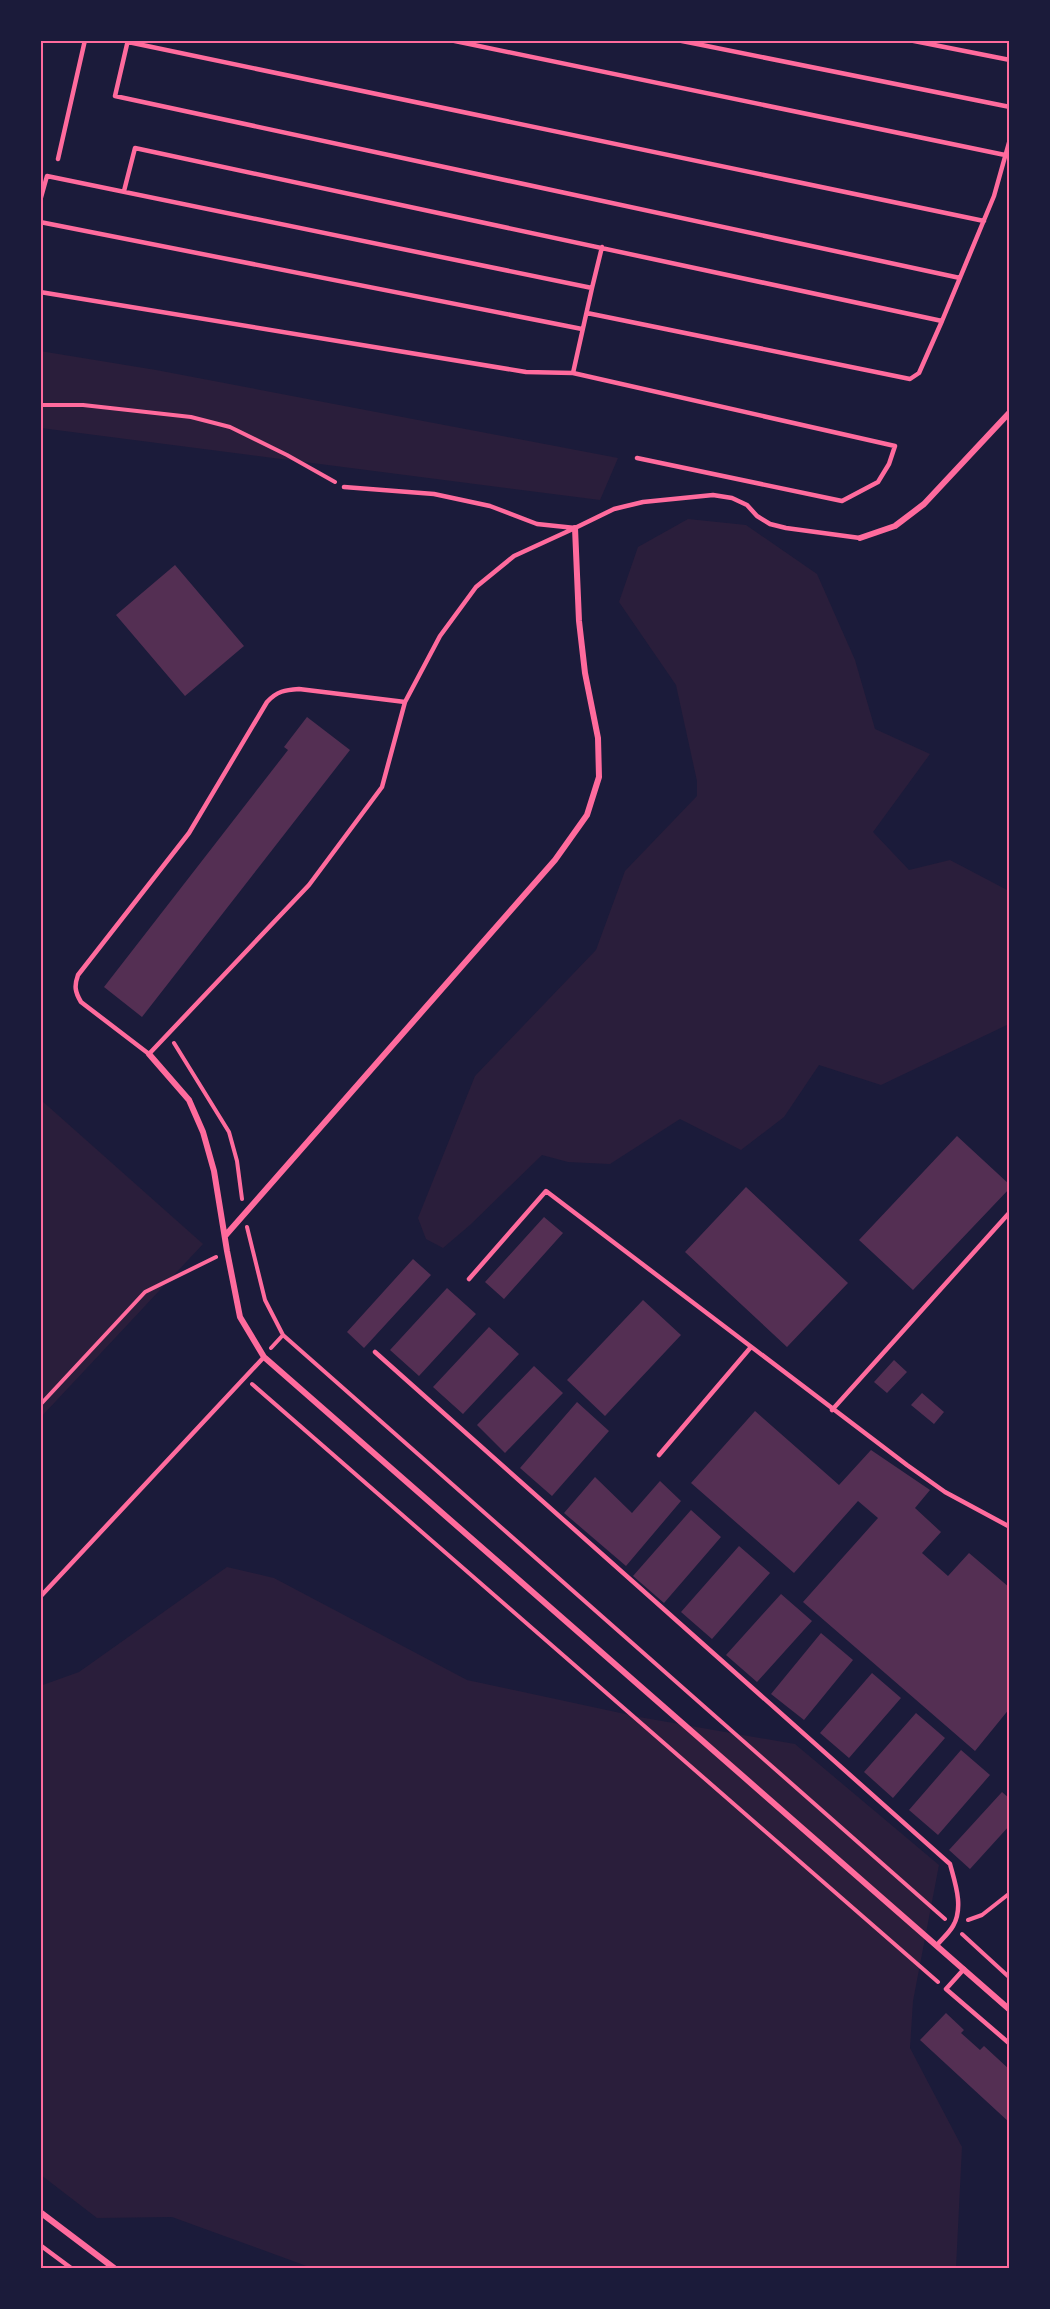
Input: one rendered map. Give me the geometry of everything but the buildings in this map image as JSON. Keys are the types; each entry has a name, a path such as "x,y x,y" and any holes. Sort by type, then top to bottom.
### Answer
{"street":[{"path":"861,538 895,526 924,504 1010,412"},
{"path":"225,1236 555,860 587,815 598,777 598,738 585,674 579,621 575,528"},
{"path":"149,1054 189,1100 203,1132 214,1171 226,1251 240,1317 264,1357 1010,2010"},
{"path":"40,2212 114,2268"}],"lane":[{"path":"58,159 85,40"},
{"path":"450,40 1005,155"},
{"path":"677,40 1010,107"},
{"path":"909,40 1010,60"},
{"path":"960,278 115,96 128,41 984,221"},
{"path":"587,313 910,379 919,374 984,221 994,196 1010,139"},
{"path":"124,191 135,148 942,321"},
{"path":"40,201 47,176 592,288"},
{"path":"40,222 582,329"},
{"path":"573,374 602,247"},
{"path":"40,292 526,372 573,374 895,446 889,464 878,482 842,501 637,458"},
{"path":"344,487 434,494 490,506 537,524 575,528"},
{"path":"405,702 299,689 284,690 274,694 189,833 78,975 74,985 81,1002 149,1054 309,885 382,787 405,702 440,636 476,587 514,556 614,509 662,500 713,495 732,498 747,505 757,516 770,524 861,538"},
{"path":"469,1279 546,1191 832,1410 945,1492 1010,1527"},
{"path":"832,1410 1010,1212"},
{"path":"659,1455 751,1347"},
{"path":"375,1352 950,1864 958,1893 953,1926 937,1945"},
{"path":"40,1597 264,1357"},
{"path":"964,1969 946,1989 1010,2044"},
{"path":"40,2245 71,2268"}],"path":[{"path":"40,405 83,405 180,416 231,427 286,454 344,487"},
{"path":"168,1034 229,1132 237,1161 244,1214 265,1300 283,1335 1010,1978"},
{"path":"40,1405 145,1292 226,1251"},
{"path":"245,1377 946,1989"},
{"path":"953,1926 982,1915 1010,1893"}],"shaded area":[{"path":"40,351 156,370 618,458 600,500 41,428"},
{"path":"688,519 746,525 817,574 855,660 875,729 930,754 873,832 909,870 950,860 1009,891 1009,1024 881,1085 819,1065 784,1117 741,1150 680,1119 610,1164 568,1162 542,1155 443,1248 426,1239 418,1218 475,1076 596,950 625,871 697,796 697,781 676,685 619,602 638,547"},
{"path":"41,1100 203,1244 41,1417"},
{"path":"227,1567 274,1578 467,1680 639,1717 795,1744 939,1865 913,2001 910,2048 962,2147 956,2268 312,2268 172,2217 97,2218 41,2175 40,1686 79,1672"}]}
